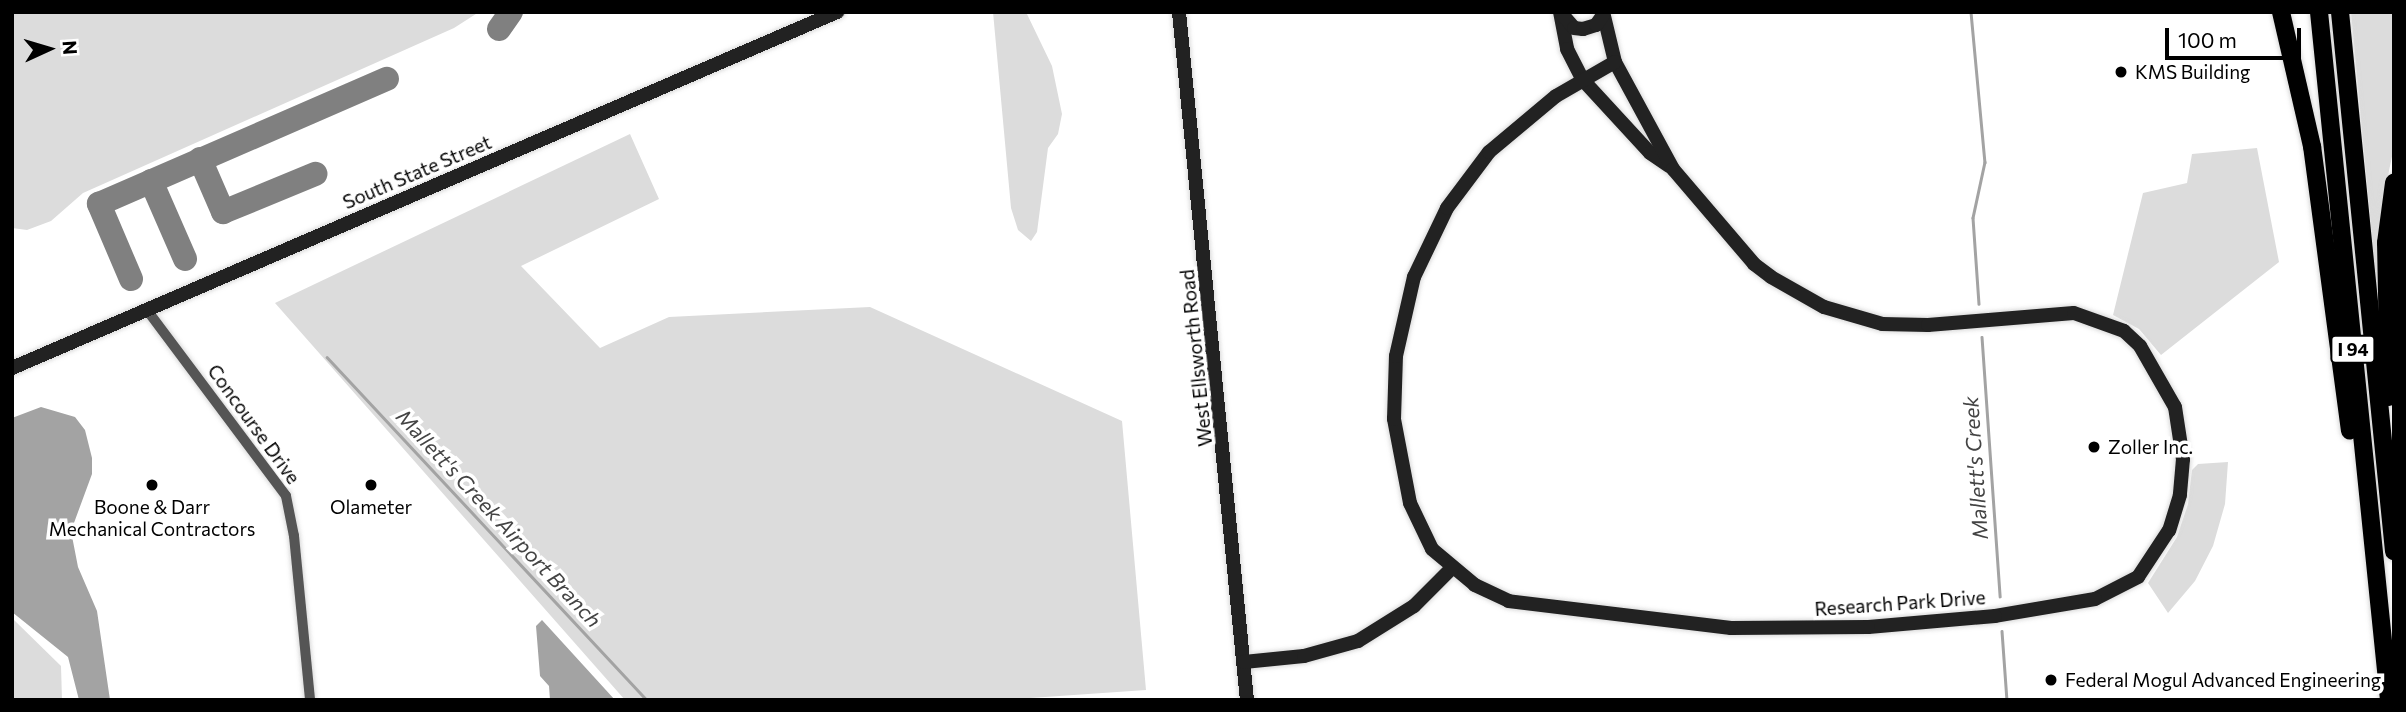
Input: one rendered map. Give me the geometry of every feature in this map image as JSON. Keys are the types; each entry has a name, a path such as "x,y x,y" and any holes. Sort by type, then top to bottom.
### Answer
{"highway":[{"path":"2281,12 2312,146 2362,528 2377,581"},
{"name":"I 94","path":"2319,12 2388,692"},
{"name":"I 94","path":"2340,12 2394,551"},
{"path":"2388,491 2391,432 2386,243 2394,183"}],"street":[{"name":"South State Street","path":"12,368 837,12"},
{"name":"West Ellsworth Road","path":"1179,12 1247,700"},
{"path":"1561,12 1567,23 1583,29 1596,24 1603,13"},
{"name":"Research Park Drive","path":"1561,12 1567,49 1582,79 1650,153 1673,169"},
{"name":"Research Park Drive","path":"1603,13 1615,62 1673,169 1754,264 1796,292 1853,318 1903,326 2074,313 2124,331 2156,367 2180,429 2180,495 2155,556 2138,577 2117,590 2072,604 1902,625 1783,629 1658,622 1537,606 1491,594 1452,568 1432,549 1419,525 1402,474 1394,387 1402,315 1430,241 1467,180 1511,131 1582,79 1615,62"},
{"name":"Concourse Drive","path":"147,310 286,496 294,536 310,700"},
{"path":"1244,662 1304,656 1355,642 1414,606 1452,568"}],"shaded area":[{"path":"12,12 479,12 454,28 83,193 51,221 27,230 12,228"},
{"path":"993,12 1026,12 1052,66 1062,114 1058,134 1048,148 1037,232 1031,241 1018,230 1011,208"},
{"path":"2351,12 2394,12 2394,147 2386,185 2380,321"},
{"path":"630,134 659,199 521,266 600,348 669,317 870,307 1122,421 1146,690 1002,700 625,700 275,303"},
{"path":"2257,148 2279,262 2161,355 2139,329 2113,315 2143,193 2187,183 2192,154"},
{"path":"41,407 75,417 85,430 92,458 92,474 71,531 78,567 97,611 110,700 79,700 68,657 12,612 12,418"},
{"path":"2228,462 2225,504 2213,546 2195,581 2168,613 2148,583 2177,537 2188,504 2192,470 2198,464"},
{"path":"12,618 61,666 62,700 12,700"},
{"path":"542,620 615,700 550,700 549,686 540,676 536,626"}],"waterway":[{"name":"Mallett's Creek","path":"1971,12 1985,162 1973,218 1979,304"},
{"name":"Mallett's Creek","path":"1982,337 2000,596"},
{"name":"Mallett's Creek Airport Branch","path":"327,357 647,700"},
{"name":"Mallett's Creek","path":"2002,631 2007,700"}],"taxiway":[{"path":"499,29 511,12"},
{"path":"131,279 99,204 387,79"},
{"path":"200,159 223,212 315,174"},
{"path":"151,181 185,259"}],"place":[{"name":"KMS Building","path":"2121,72"},
{"name":"Zoller Inc.","path":"2094,447"},
{"name":"Boone & Darr Mechanical Contractors","path":"152,485"},
{"name":"Olameter","path":"371,485"},
{"name":"Federal Mogul Advanced Engineering","path":"2051,680"}]}
